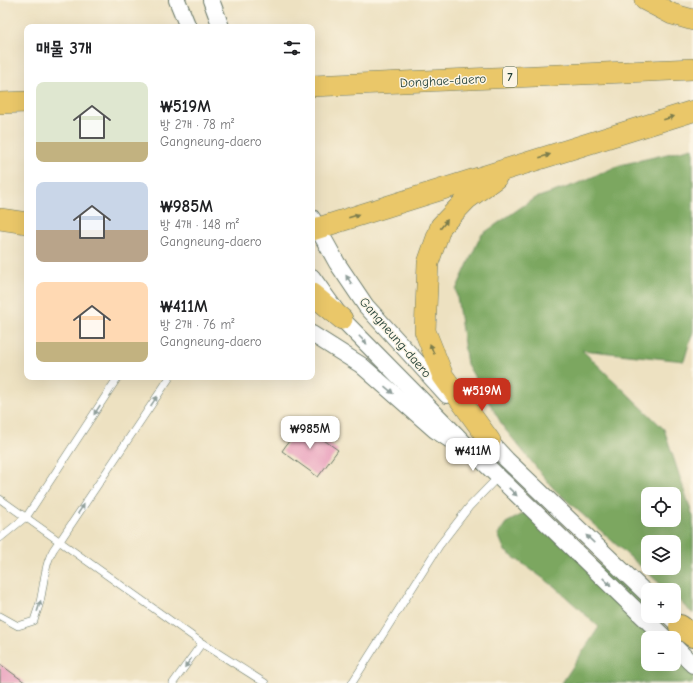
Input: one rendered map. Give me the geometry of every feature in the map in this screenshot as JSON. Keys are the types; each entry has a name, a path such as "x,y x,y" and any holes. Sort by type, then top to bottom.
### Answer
{"main road":[{"path":"645,0 672,14 693,20"},
{"name":"Donghae-daero","path":"320,86 693,69"},
{"path":"0,103 24,102"},
{"path":"315,225 693,111"},
{"path":"484,449 443,376 425,331 428,263 441,226 467,199 512,166"},
{"path":"0,219 24,223"},
{"path":"315,296 342,319"}],"street":[{"path":"177,0 187,24"},
{"path":"211,0 220,24"},
{"name":"Gangneung-daero","path":"315,227 337,264 366,306 484,449 498,477 676,631"},
{"name":"Gangneung-daero","path":"315,281 342,319 484,449 641,589"},
{"path":"315,336 361,365 434,430 484,449"},
{"name":"Gangneung-daero","path":"681,638 693,665"}],"lane":[{"path":"0,538 27,516 116,380"},
{"path":"0,616 18,626 34,621 41,599 48,560 54,546 60,541 168,380"},
{"path":"352,683 439,546 469,507 498,477"},
{"path":"0,499 27,516 202,642 265,683"},
{"path":"173,683 202,642"}],"green space":[{"path":"693,148 693,331 684,361 582,350 664,429 693,517 693,614 681,603 681,583 659,583 650,575 681,575 681,535 641,535 641,567 554,489 504,428 467,364 456,290 481,235 533,199 574,185 620,165"},
{"path":"532,509 634,593 641,601 641,623 660,623 667,631 641,631 641,671 681,671 681,647 693,661 693,683 562,683 599,627 554,586 505,551 498,534 506,523"}],"building":[{"path":"301,424 338,450 318,477 282,451"},
{"path":"0,664 26,683 0,683"}]}
